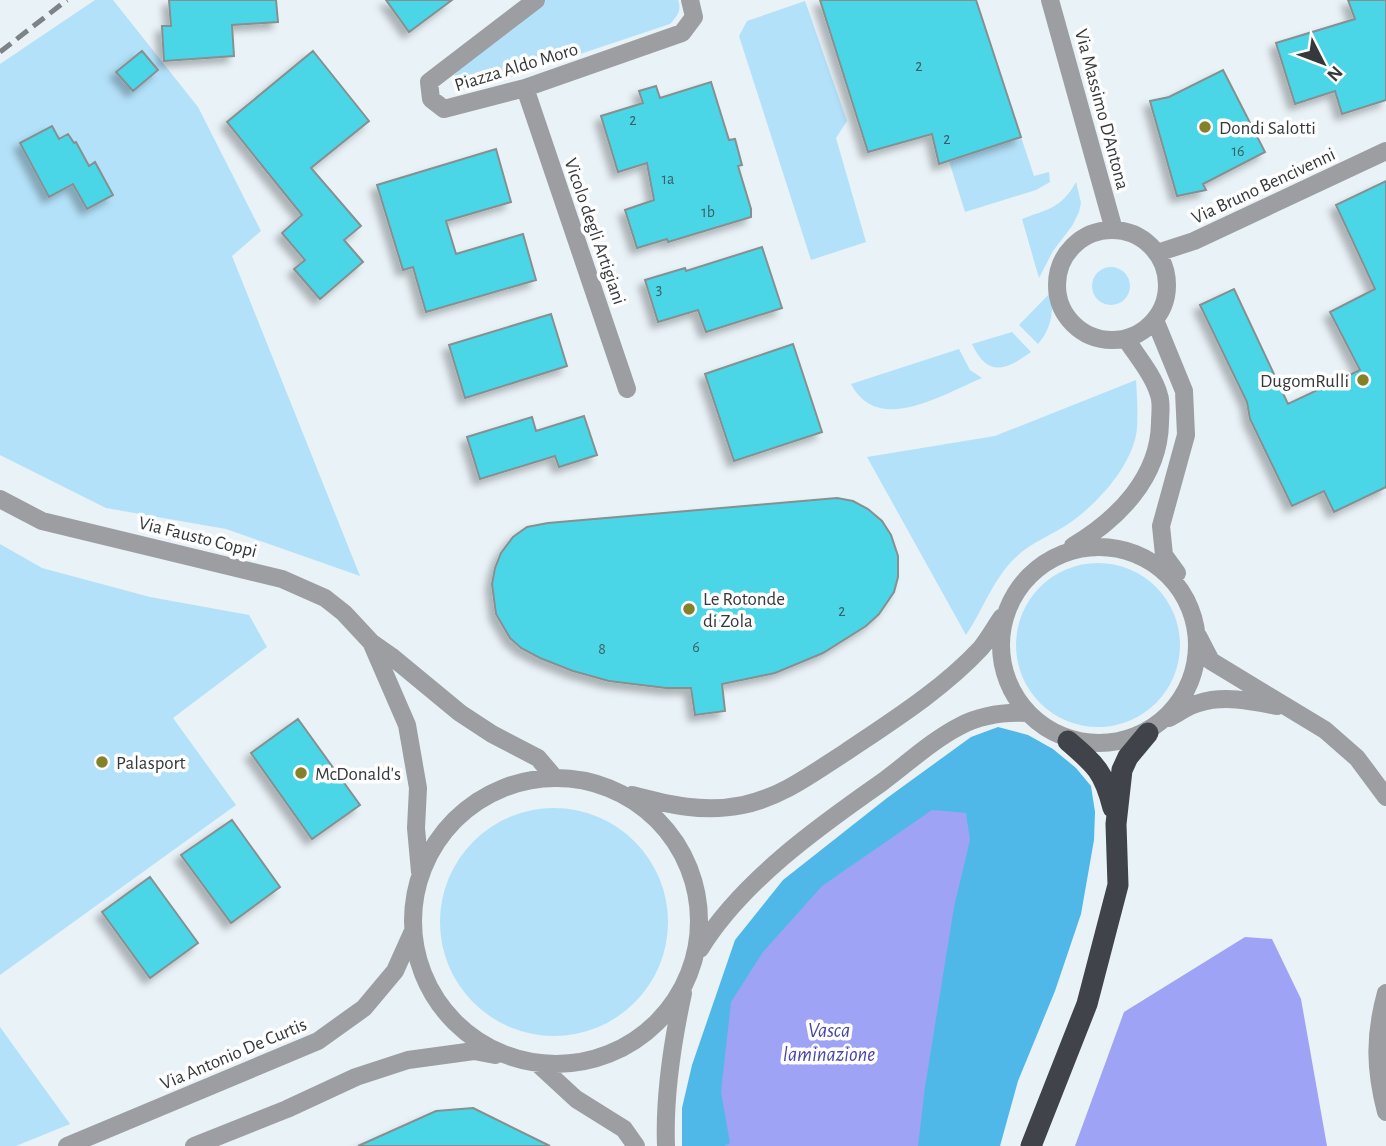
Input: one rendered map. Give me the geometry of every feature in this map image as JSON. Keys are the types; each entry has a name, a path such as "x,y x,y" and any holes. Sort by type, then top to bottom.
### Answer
{"highway":[{"path":"1031,1146 1087,1004 1118,885 1116,824 1122,770 1128,757 1153,729"},
{"path":"1068,741 1095,764 1103,776 1116,824"}],"street":[{"name":"Piazza Aldo Moro","path":"536,0 429,82 431,99 444,109 525,88 682,33 694,17 690,0"},
{"name":"Via Massimo D'Antona","path":"1050,0 1114,230"},
{"name":"Vicolo degli Artigiani","path":"525,88 627,389"},
{"name":"Via Bruno Bencivenni","path":"1157,253 1194,241 1386,151"},
{"path":"1114,230 1130,233 1145,241 1157,253 1164,265 1167,294 1155,320 1142,332 1126,339 1108,341 1091,337 1071,322 1058,300 1056,282 1068,250 1081,239 1097,232 1114,230"},
{"path":"1155,320 1184,391 1186,435 1161,526 1164,555 1186,587 1198,634 1211,661 1325,730 1357,758 1386,797"},
{"path":"516,1059 473,1038 444,1012 418,960 413,931 414,902 421,874 445,831 473,805 506,787 530,780 577,779 687,808 730,807 769,798 792,787 881,729 954,674 982,646 1019,587 1037,568 1094,533 1120,512 1141,484 1156,455 1160,434 1160,397 1126,339"},
{"name":"Via Fausto Coppi","path":"0,499 41,521 282,579 325,598 371,642 460,713 492,734 538,758 555,778"},
{"path":"1060,554 1085,547 1111,547 1136,553 1158,565 1177,583 1190,605"},
{"path":"1006,611 1000,638 1002,665 1012,691 1027,713 1068,741 1115,742 1153,729 1198,703 1246,700 1291,708"},
{"path":"1153,729 1177,706 1191,681 1196,662 1198,634"},
{"name":"Via Fausto Coppi","path":"371,642 407,725 418,788 416,828 421,874"},
{"path":"666,1146 665,1116 673,1039 685,984 695,958 712,929 747,891 835,814 928,746 961,726 988,715 1027,713"},
{"path":"619,792 640,804 659,820 687,861 695,884 699,909 695,958"},
{"name":"Via Antonio De Curtis","path":"67,1146 318,1041 364,1008 395,971 413,931"},
{"path":"194,1146 287,1109 356,1077 408,1060 474,1051 537,1063 572,1064 607,1055 639,1038 665,1014 685,984"},
{"path":"1386,993 1376,1044 1378,1083 1386,1112"},
{"path":"537,1063 576,1099 624,1129 636,1146"}],"shaded area":[{"path":"95,0 113,0 198,107 261,231 232,256 360,576 226,529 106,508 0,455 0,64"},
{"path":"546,0 678,0 679,10 670,24 472,90 458,89 452,79 460,66"},
{"path":"805,1 847,121 836,138 866,242 811,260 739,36 747,21"},
{"path":"1021,137 1034,176 1049,172 1050,182 1036,190 965,212 949,161"},
{"path":"1076,182 1081,203 1079,212 1039,278 1022,219 1060,202"},
{"path":"1111,267 1124,273 1130,286 1124,299 1111,305 1098,299 1092,286 1098,273"},
{"path":"1051,292 1050,320 1038,344 1019,325"},
{"path":"1012,332 1031,352 1006,366 998,368 984,362 972,344"},
{"path":"959,349 970,370 982,378 931,401 894,409 877,407 863,399 851,384"},
{"path":"1136,380 1137,428 1129,456 1121,470 1077,518 1033,544 1007,566 966,635 867,457 995,436"},
{"name":"Palasport","path":"0,544 42,568 150,597 249,615 267,647 173,718 236,805 0,975"},
{"path":"1098,563 1130,569 1144,576 1156,587 1167,599 1174,613 1180,645 1174,677 1167,691 1156,703 1144,714 1130,721 1098,727 1066,721 1052,714 1040,703 1029,691 1022,677 1016,645 1022,613 1029,599 1040,587 1052,576 1066,569"},
{"path":"998,727 1028,735 1053,749 1076,768 1091,786 1095,812 1094,840 1081,914 1055,991 1018,1081 1000,1146 682,1146 682,1108 692,1065 735,940 783,880 887,798 971,737"},
{"path":"554,808 587,813 608,822 626,834 642,850 663,889 668,922 663,955 654,976 642,994 626,1010 587,1031 554,1036 521,1031 500,1022 482,1010 466,994 445,955 440,922 445,889 454,868 466,850 482,834 521,813"},
{"path":"0,1027 70,1124 16,1146 0,1146"}],"water":[{"name":"Vasca laminazione","path":"932,810 966,813 970,840 954,907 918,1146 724,1146 730,1143 721,1092 731,1002 763,952 822,886"},
{"path":"1245,937 1272,939 1301,999 1327,1146 1075,1146 1124,1012"}],"building":[{"path":"169,0 276,0 278,22 232,25 234,56 164,61 162,26 171,26"},
{"path":"386,0 452,0 409,32"},
{"path":"820,0 976,0 1021,137 939,164 932,134 868,152"},
{"path":"1348,0 1386,0 1386,100 1342,114 1335,91 1295,104 1276,43 1355,19"},
{"path":"142,51 158,70 133,91 116,72"},
{"path":"313,51 369,121 311,168 361,226 344,240 363,262 320,299 294,269 305,260 282,233 302,215 227,122"},
{"name":"Dondi Salotti","path":"1223,70 1265,152 1203,184 1206,190 1177,196 1150,101 1169,97"},
{"path":"711,82 729,140 735,139 742,165 738,166 751,217 668,242 667,239 637,248 625,210 654,200 647,163 618,172 601,116 643,103 639,91 656,86 660,98"},
{"path":"52,126 59,139 68,134 74,143 76,142 89,166 95,162 113,195 87,209 73,184 49,197 20,143"},
{"path":"496,149 511,202 446,221 456,254 523,234 536,280 426,312 413,267 403,270 377,185"},
{"name":"DugomRulli","path":"1386,181 1386,487 1334,512 1324,491 1292,506 1250,419 1247,402 1200,305 1234,289 1288,404 1360,370 1330,312 1375,289 1336,205"},
{"path":"762,247 782,308 706,332 698,310 658,322 645,280 685,268 686,271"},
{"path":"551,314 567,366 465,398 449,345"},
{"path":"793,344 822,432 734,461 705,374"},
{"path":"584,416 597,455 559,467 555,456 480,479 467,437 532,417 536,431"},
{"name":"Le Rotonde di Zola","path":"837,498 853,501 868,509 882,521 891,535 898,556 898,577 894,592 879,614 866,626 823,653 775,673 722,684 725,711 695,715 691,688 666,688 609,681 540,658 521,648 510,638 496,614 492,584 495,568 501,553 513,537 527,527"},
{"name":"McDonald's","path":"298,719 360,805 312,839 251,753"},
{"path":"232,820 280,887 231,923 181,855"},
{"path":"150,877 198,943 150,978 102,912"},
{"path":"473,1108 550,1146 358,1146 436,1111"}],"railway":[{"path":"0,52 67,0"}],"place":[{"name":"Dondi Salotti","path":"1205,127"},
{"name":"DugomRulli","path":"1363,380"},
{"name":"Le Rotonde di Zola","path":"689,609"},
{"name":"Palasport","path":"102,762"},
{"name":"McDonald's","path":"301,773"}]}
